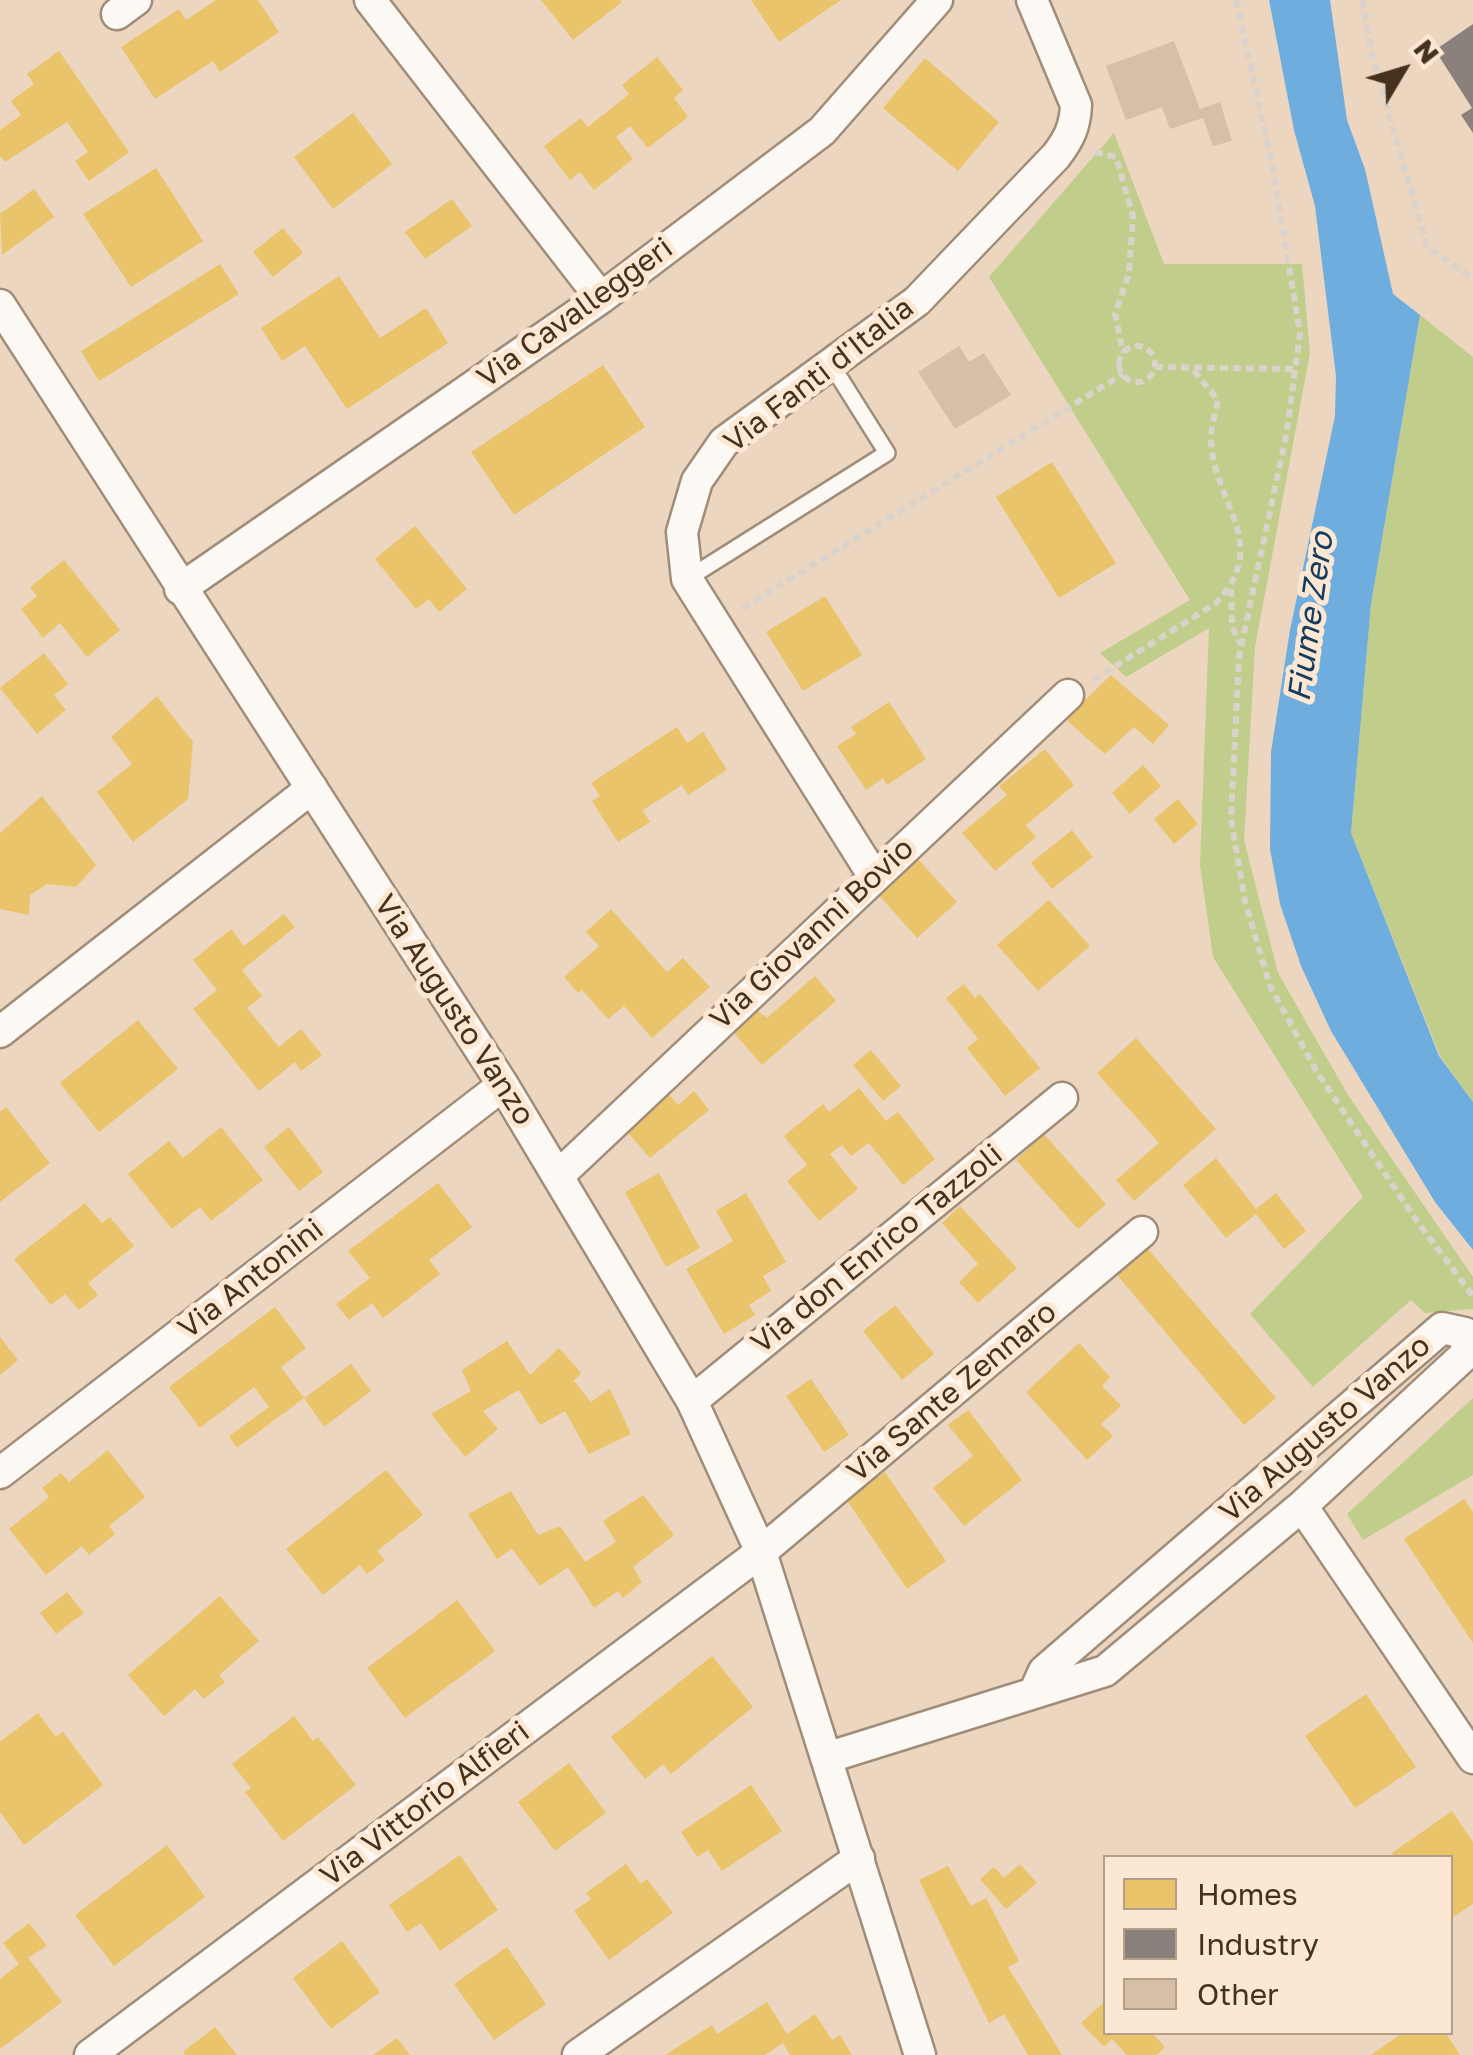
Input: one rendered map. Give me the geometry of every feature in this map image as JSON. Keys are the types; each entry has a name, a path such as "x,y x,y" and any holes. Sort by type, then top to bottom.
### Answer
{"street":[{"path":"370,0 601,298"},
{"name":"Via Cavalleggeri","path":"180,589 601,298 822,131 937,0"},
{"path":"1032,0 1076,105 1075,122 1065,144"},
{"name":"Via Fanti d'Italia","path":"873,876 687,578 682,532 697,481 724,442 916,301 1065,144"},
{"name":"Via Augusto Vanzo","path":"0,305 503,1084 692,1401 761,1552 920,2055"},
{"name":"Via Giovanni Bovio","path":"558,1175 1068,696"},
{"path":"0,1032 312,788"},
{"name":"Via Antonini","path":"0,1473 503,1084"},
{"name":"Via don Enrico Tazzoli","path":"692,1401 1062,1098"},
{"name":"Via Sante Zennaro","path":"761,1552 1142,1232"},
{"name":"Via Augusto Vanzo","path":"826,1758 1105,1670 1302,1506 1467,1353 1465,1334 1442,1328 1044,1671 1035,1691"},
{"path":"1302,1506 1473,1758"},
{"name":"Via Vittorio Alfieri","path":"90,2055 761,1552"},
{"path":"578,2055 858,1858"}],"lane":[{"path":"687,578 886,453 832,364"}],"path":[{"path":"1236,0 1292,266 1300,333 1287,431 1242,645 1231,819 1245,901 1270,986 1318,1072 1414,1218 1473,1296"},
{"path":"1362,0 1374,59 1426,246 1472,278"},
{"path":"1065,144 1116,157 1133,216 1129,273 1115,314 1123,353 1119,363 1132,382 1144,381 1155,367"},
{"path":"1123,353 1132,347 1144,347 1152,354 1155,367"},
{"path":"1155,367 1296,370"},
{"path":"1068,696 1215,604 1231,587 1241,565 1239,534 1211,437 1218,400 1191,368"},
{"path":"716,624 1123,374"},
{"path":"1231,587 1232,628 1242,645"}],"green space":[{"path":"1114,133 1164,264 1302,264 1310,353 1255,647 1244,840 1278,973 1348,1095 1473,1277 1473,1309 1425,1313 1411,1300 1313,1387 1250,1314 1363,1197 1213,957 1200,865 1209,628 1126,677 1100,653 1190,600 989,277"},
{"path":"1420,315 1473,357 1473,1102 1440,1056 1351,833 1371,604"},
{"path":"1473,1398 1473,1475 1363,1540 1347,1514"}],"water":[{"name":"Fiume Zero","path":"1269,0 1330,0 1347,120 1365,169 1393,294 1420,315 1371,604 1351,833 1439,1056 1473,1102 1473,1250 1435,1202 1331,1031 1301,966 1280,904 1270,849 1271,752 1290,630 1335,416 1336,376 1315,206 1294,130"}],"building: Homes":[{"path":"216,0 258,0 279,32 220,72 213,61 155,99 121,47 179,9 186,20"},
{"path":"541,0 620,0 622,2 573,40"},
{"path":"751,0 841,0 779,42"},
{"path":"59,51 129,152 89,181 75,161 88,152 67,122 5,162 0,156 0,130 21,115 11,101 34,84 27,74"},
{"path":"657,57 683,90 674,98 688,117 648,148 630,126 616,137 633,159 594,190 580,172 570,180 544,146 581,118 588,127 629,94 622,85"},
{"path":"925,58 999,122 958,171 883,108"},
{"path":"353,113 392,164 333,209 294,157"},
{"path":"156,168 203,241 131,287 83,214"},
{"path":"34,189 54,217 2,255 0,214"},
{"path":"452,199 472,226 425,259 405,232"},
{"path":"283,228 303,253 273,277 253,252"},
{"path":"220,264 239,294 99,381 81,351"},
{"path":"339,276 380,338 426,308 448,343 347,409 305,346 282,361 261,328"},
{"path":"603,365 645,427 514,515 471,452"},
{"path":"1052,462 1116,563 1059,598 996,497"},
{"path":"415,526 467,589 439,612 429,599 416,609 375,559"},
{"path":"64,560 120,630 87,657 60,623 43,638 21,609 37,596 30,587"},
{"path":"825,596 862,655 803,691 766,632"},
{"path":"44,653 68,684 54,695 66,710 37,734 0,688"},
{"path":"1111,675 1169,725 1153,744 1134,727 1105,754 1065,719"},
{"path":"157,696 193,742 188,799 133,842 97,792 132,764 111,737"},
{"path":"889,702 926,759 887,785 883,778 866,790 837,746 856,734 851,727"},
{"path":"677,727 687,743 703,732 727,770 688,795 682,785 643,810 650,822 618,842 592,801 600,796 591,783"},
{"path":"1045,749 1074,785 1026,825 1036,837 995,871 962,833 1007,795 999,786"},
{"path":"1143,765 1161,786 1130,814 1112,793"},
{"path":"42,796 96,865 76,887 47,884 30,895 29,915 0,909 0,833"},
{"path":"1178,799 1198,824 1174,844 1154,819"},
{"path":"1072,830 1093,857 1052,889 1031,863"},
{"path":"916,857 957,902 917,938 877,893"},
{"path":"1049,900 1090,946 1038,991 997,945"},
{"path":"611,909 667,972 683,958 710,987 652,1038 624,1006 608,1019 582,990 578,993 564,977 599,946 586,932"},
{"path":"284,914 295,927 242,970 262,996 247,1008 279,1047 301,1029 322,1055 301,1071 295,1062 259,1091 193,1009 217,990 193,960 231,929 244,946"},
{"path":"815,976 836,1001 762,1065 727,1025 750,1005 767,1018"},
{"path":"964,984 975,998 980,994 1040,1068 1005,1096 967,1048 978,1039 946,998"},
{"path":"138,1020 178,1069 99,1132 60,1083"},
{"path":"1136,1038 1216,1129 1134,1201 1116,1180 1159,1143 1097,1073"},
{"path":"871,1050 901,1086 883,1101 853,1065"},
{"path":"859,1088 886,1121 898,1112 935,1159 903,1185 869,1143 851,1156 842,1145 830,1154 858,1189 819,1221 787,1181 807,1165 784,1136 823,1104 829,1112"},
{"path":"665,1090 678,1105 694,1091 709,1110 650,1158 622,1126"},
{"path":"6,1107 50,1163 0,1202 0,1112"},
{"path":"221,1127 263,1180 211,1221 200,1207 172,1229 128,1174 169,1141 183,1158"},
{"path":"289,1127 323,1172 299,1191 264,1147"},
{"path":"1044,1134 1106,1204 1078,1229 1016,1160"},
{"path":"1216,1158 1256,1209 1276,1193 1306,1231 1284,1249 1256,1214 1226,1238 1183,1185"},
{"path":"659,1173 700,1248 666,1267 625,1192"},
{"path":"438,1183 472,1227 429,1260 440,1274 383,1318 372,1303 349,1320 336,1304 370,1278 348,1251"},
{"path":"746,1193 786,1262 763,1276 771,1291 749,1305 755,1315 724,1334 686,1269 733,1241 716,1211"},
{"path":"85,1203 102,1223 110,1217 134,1246 88,1283 98,1295 79,1310 65,1294 51,1305 14,1259"},
{"path":"960,1206 1017,1268 978,1303 959,1282 978,1264 942,1223"},
{"path":"1142,1242 1276,1398 1244,1425 1111,1268"},
{"path":"895,1305 934,1354 902,1380 863,1331"},
{"path":"275,1307 306,1348 281,1367 304,1398 237,1448 229,1436 269,1407 254,1387 200,1428 169,1387"},
{"path":"0,1337 18,1360 0,1375"},
{"path":"507,1341 530,1375 559,1348 581,1373 574,1381 591,1402 610,1389 631,1434 589,1454 565,1411 540,1425 519,1390 483,1411 498,1429 465,1457 431,1414 471,1391 462,1370"},
{"path":"1079,1343 1110,1377 1102,1386 1121,1406 1101,1424 1113,1436 1087,1460 1026,1392"},
{"path":"351,1364 371,1391 324,1427 304,1398"},
{"path":"811,1379 849,1435 824,1452 786,1396"},
{"path":"968,1410 1022,1480 964,1526 933,1488 973,1456 948,1425"},
{"path":"108,1450 145,1497 109,1526 115,1534 89,1555 82,1546 46,1575 9,1529 49,1497 42,1488 61,1473 69,1482"},
{"path":"386,1470 423,1515 377,1551 385,1560 367,1574 360,1565 323,1595 286,1549"},
{"path":"885,1472 946,1561 907,1589 846,1499"},
{"path":"511,1491 538,1535 560,1526 585,1562 616,1542 603,1521 643,1495 674,1535 633,1567 642,1582 623,1598 618,1591 594,1608 568,1567 540,1586 512,1549 497,1559 468,1514"},
{"path":"1464,1499 1473,1512 1473,1643 1404,1539"},
{"path":"67,1592 84,1613 56,1634 40,1613"},
{"path":"220,1596 259,1641 219,1675 225,1682 204,1699 195,1689 164,1716 128,1675"},
{"path":"457,1600 495,1651 405,1718 367,1668"},
{"path":"712,1656 753,1707 671,1774 663,1764 645,1779 611,1737"},
{"path":"1366,1694 1416,1767 1355,1808 1305,1736"},
{"path":"38,1713 56,1737 63,1732 103,1785 24,1845 0,1812 0,1742"},
{"path":"294,1716 313,1741 318,1737 356,1785 283,1841 245,1792 251,1788 232,1764"},
{"path":"569,1763 606,1813 555,1851 518,1802"},
{"path":"751,1785 782,1831 722,1871 708,1850 697,1857 681,1832"},
{"path":"1452,1811 1473,1842 1473,1904 1453,1917 1453,1855 1392,1853"},
{"path":"167,1845 205,1897 114,1966 75,1915"},
{"path":"460,1855 498,1910 440,1951 421,1923 407,1932 389,1905"},
{"path":"626,1864 641,1884 647,1879 673,1913 609,1960 574,1911 591,1899 586,1893"},
{"path":"1020,1864 1037,1883 1006,1909 980,1879 994,1867 1004,1878"},
{"path":"948,1866 971,1906 986,1898 1019,1961 1008,1967 1062,2055 1028,2055 1004,2014 989,2023 919,1880"},
{"path":"29,1923 47,1946 28,1958 62,2002 0,2049 0,1979 19,1964 3,1943"},
{"path":"342,1941 380,1992 331,2029 293,1978"},
{"path":"507,1947 546,2004 494,2040 454,1984"},
{"path":"767,2002 787,2034 815,2014 832,2040 840,2035 852,2055 790,2055 783,2043 765,2055 665,2055 712,2025 717,2034"},
{"path":"1103,2003 1103,2035 1154,2035 1165,2047 1157,2055 1127,2055 1112,2039 1104,2047 1081,2023"},
{"path":"215,2027 237,2055 185,2055 183,2052"},
{"path":"1400,2035 1447,2035 1460,2055 1371,2055"},
{"path":"397,2038 410,2055 373,2055"}],"building: Industry":[{"path":"1473,24 1473,133 1461,115 1472,108 1435,50"}],"building: Other":[{"path":"1174,41 1200,109 1220,102 1232,141 1213,146 1203,118 1170,129 1162,107 1126,120 1106,66"},
{"path":"959,346 969,362 984,353 1011,395 955,429 918,372"}]}
